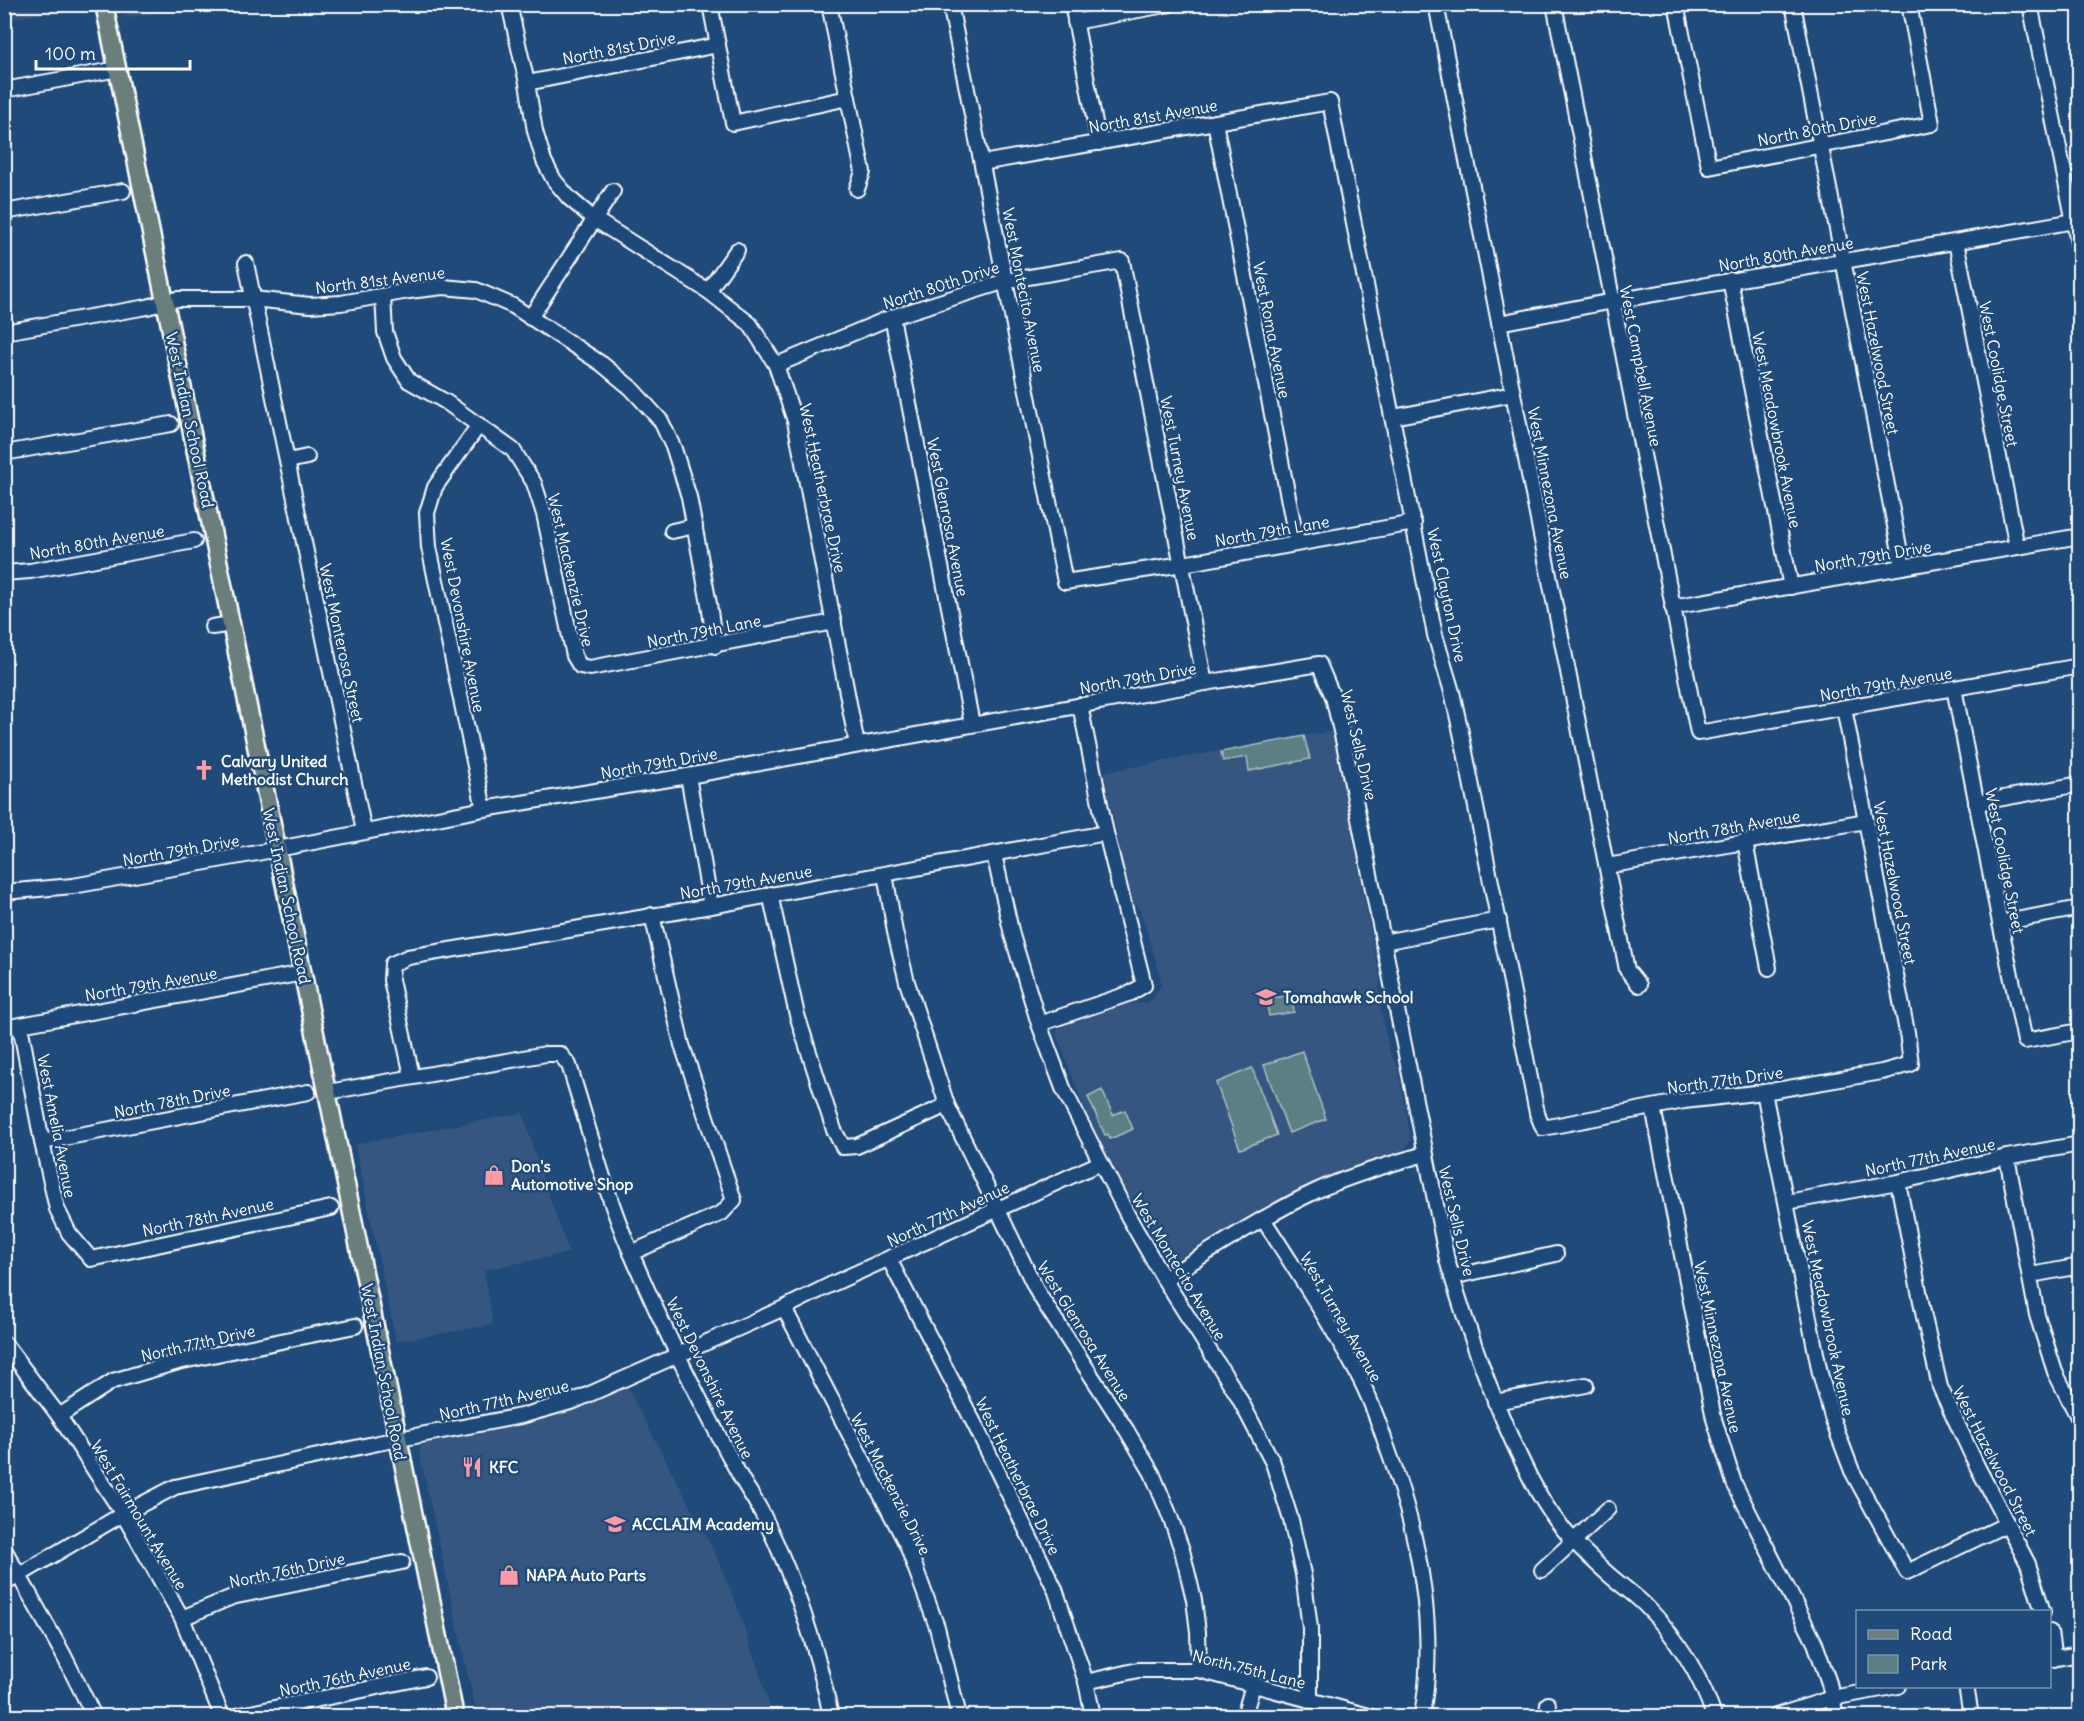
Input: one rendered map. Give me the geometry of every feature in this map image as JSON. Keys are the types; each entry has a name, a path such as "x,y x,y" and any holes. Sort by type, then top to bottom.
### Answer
{"main road":[{"name":"West Indian School Road","path":"104,4 455,1716"}],"street":[{"name":"West Heatherbrae Drive","path":"509,4 535,131 544,161 554,180 569,198 594,219 708,291 750,324 776,365 795,421 857,745"},
{"path":"710,4 733,123 848,98"},
{"path":"829,4 863,172 857,189"},
{"name":"West Montecito Avenue","path":"951,4 1065,582"},
{"path":"1072,4 1099,142"},
{"path":"1075,22 1170,4"},
{"name":"West Minnezona Avenue","path":"1436,4 1627,970 1639,986"},
{"name":"West Campbell Avenue","path":"1554,4 1698,733"},
{"name":"North 80th Drive","path":"1676,4 1709,167 1932,124 1909,4"},
{"name":"West Hazelwood Street","path":"1793,4 1903,567"},
{"path":"2030,4 2077,220 2079,252"},
{"name":"North 81st Drive","path":"527,83 718,45"},
{"path":"4,90 118,69"},
{"name":"North 81st Avenue","path":"982,163 1330,102"},
{"name":"West Clayton Drive","path":"1330,102 1435,635 1452,692 1462,737 1537,1113 1543,1128"},
{"name":"West Roma Avenue","path":"1215,123 1297,543"},
{"path":"4,212 123,191"},
{"path":"530,318 613,191"},
{"name":"North 80th Avenue","path":"1499,323 1730,280 2077,220"},
{"name":"West Coolidge Street","path":"1956,242 2017,547"},
{"path":"708,291 737,250"},
{"name":"North 80th Drive","path":"776,365 892,317 1006,281 1122,261"},
{"name":"West Turney Avenue","path":"1122,261 1205,682"},
{"name":"West Monterosa Street","path":"246,263 364,831"},
{"name":"West Meadowbrook Avenue","path":"1730,280 1791,586"},
{"name":"North 81st Avenue","path":"4,332 147,307 165,301 253,299 310,305 340,303 443,287 476,290 513,306 602,364 631,388 661,421 674,449 689,496 715,646"},
{"name":"West Mackenzie Drive","path":"383,296 385,332 394,358 409,381 446,402 513,450 534,483 544,514 574,656 580,666"},
{"name":"West Glenrosa Avenue","path":"892,317 972,724"},
{"path":"1393,417 1513,394"},
{"path":"4,453 171,424"},
{"name":"West Devonshire Avenue","path":"479,425 435,487 427,513 429,547 484,809"},
{"path":"288,461 307,457"},
{"name":"North 79th Lane","path":"1065,582 1183,564 1414,523"},
{"path":"672,531 695,526"},
{"name":"North 79th Drive","path":"1672,608 2079,536"},
{"name":"North 80th Avenue","path":"4,573 30,571 194,541"},
{"name":"North 79th Lane","path":"580,666 590,669 834,622"},
{"path":"212,627 232,624"},
{"name":"North 79th Drive","path":"4,892 73,886 484,809 687,776 1205,682 1319,664"},
{"name":"West Sells Drive","path":"1319,664 1333,697 1344,744 1425,1154 1452,1277 1495,1402 1522,1462 1544,1502 1573,1541 1644,1604 1674,1637 1693,1666 1707,1696 1713,1716"},
{"name":"North 79th Avenue","path":"1698,733 2079,666"},
{"name":"West Coolidge Street","path":"1954,688 2025,1041 2079,1031"},
{"path":"1039,1024 1131,993 1144,985 1106,833 1080,705"},
{"name":"West Hazelwood Street","path":"1844,708 1907,1032 1911,1064"},
{"path":"687,776 711,906"},
{"path":"1976,802 2079,784"},
{"name":"North 78th Avenue","path":"1607,866 1866,820"},
{"name":"North 79th Avenue","path":"412,1076 391,980 392,964 408,957 711,906 1106,833"},
{"path":"1745,842 1770,968"},
{"name":"West Montecito Avenue","path":"994,854 1012,935 1039,1024 1063,1088 1128,1216 1164,1279 1237,1394 1273,1463 1291,1520 1303,1574 1310,1628 1310,1701"},
{"name":"West Glenrosa Avenue","path":"885,874 907,982 947,1105 1038,1293 1152,1473 1169,1514 1185,1560 1194,1600 1198,1632 1198,1670"},
{"path":"770,894 797,1015 834,1130 843,1147 856,1146 947,1105"},
{"path":"2000,923 2079,908"},
{"path":"631,1253 722,1212 734,1200 682,1045 652,915"},
{"path":"1383,942 1499,920"},
{"name":"North 79th Avenue","path":"4,1028 303,973"},
{"name":"West Amelia Avenue","path":"20,1025 57,1209 69,1233 91,1259"},
{"name":"West Devonshire Avenue","path":"412,1076 546,1054 560,1054 570,1065 609,1193 631,1253 678,1354 740,1476 762,1513 781,1556 805,1616 831,1716"},
{"name":"North 77th Drive","path":"1543,1128 1684,1101 1764,1092 1882,1072 1911,1064"},
{"path":"328,1092 412,1076"},
{"name":"North 78th Drive","path":"42,1142 308,1092"},
{"name":"West Meadowbrook Avenue","path":"1764,1092 1820,1373 1833,1421 1852,1471 1907,1572 2007,1524"},
{"name":"West Minnezona Avenue","path":"1653,1107 1714,1419 1734,1483 1815,1643 1829,1683 1836,1716"},
{"name":"North 77th Avenue","path":"1787,1202 1898,1182 2007,1156 2079,1144"},
{"path":"1164,1279 1263,1219 1318,1191 1392,1163 1425,1154"},
{"path":"2007,1156 2037,1315 2055,1372 2079,1420"},
{"name":"North 77th Avenue","path":"4,1584 123,1514 175,1487 521,1416 562,1405 784,1308 1100,1163"},
{"name":"West Hazelwood Street","path":"1898,1182 1940,1387 1951,1414 2028,1564 2043,1610"},
{"name":"North 78th Avenue","path":"91,1259 331,1208"},
{"name":"West Turney Avenue","path":"1263,1219 1309,1290 1359,1377 1381,1429 1403,1491 1426,1608 1427,1671 1422,1716"},
{"path":"1452,1277 1556,1254"},
{"name":"West Heatherbrae Drive","path":"889,1259 975,1425 1055,1589 1086,1682 1093,1716"},
{"path":"2031,1275 2079,1266"},
{"name":"West Mackenzie Drive","path":"784,1308 907,1545 937,1627 959,1716"},
{"name":"North 77th Drive","path":"59,1416 114,1381 178,1362 355,1326"},
{"name":"West Fairmount Avenue","path":"4,1343 59,1416 123,1514 182,1618 222,1716"},
{"path":"1495,1402 1586,1385"},
{"path":"1542,1570 1608,1509"},
{"path":"4,1549 21,1575 94,1716"},
{"name":"North 76th Drive","path":"182,1618 232,1597 402,1562"},
{"path":"2052,1659 2079,1654"},
{"name":"North 75th Lane","path":"1086,1682 1138,1670 1198,1670 1368,1716"},
{"name":"North 76th Avenue","path":"236,1716 426,1677"},
{"path":"1244,1716 1253,1685"},
{"path":"1776,1716 1832,1698 1887,1688"},
{"path":"1966,1688 1971,1716"}],"shaded area":[{"path":"5,4 91,4 91,5 5,20"},
{"path":"122,4 206,5 125,18"},
{"name":"Tomahawk School","path":"1332,731 1380,979 1378,995 1389,1051 1398,1068 1411,1140 1404,1150 1325,1179 1270,1205 1171,1262 1164,1257 1116,1174 1084,1107 1056,1034 1058,1029 1065,1026 1128,1004 1146,1003 1153,999 1161,985 1160,974 1140,910 1133,902 1126,877 1104,772"},
{"path":"523,1113 569,1253 484,1270 493,1325 396,1341 355,1144"},
{"path":"627,1387 713,1549 737,1605 773,1716 477,1716 419,1452 422,1445 426,1442 524,1424 574,1409"}],"green space":[{"path":"1304,736 1310,759 1249,771 1247,757 1223,761 1221,752"},
{"path":"1292,995 1294,1012 1269,1016 1266,999"},
{"path":"1302,1051 1326,1119 1289,1133 1264,1065"},
{"path":"1252,1068 1277,1135 1240,1149 1216,1083"},
{"path":"1102,1090 1113,1115 1125,1110 1133,1129 1110,1139 1108,1134 1105,1135 1088,1097"}],"place":[{"name":"Calvary United Methodist Church","path":"204,770"},
{"name":"Tomahawk School","path":"1266,997"},
{"name":"Don's Automotive Shop","path":"494,1175"},
{"name":"KFC","path":"472,1467"},
{"name":"ACCLAIM Academy","path":"615,1524"},
{"name":"NAPA Auto Parts","path":"509,1575"}]}
